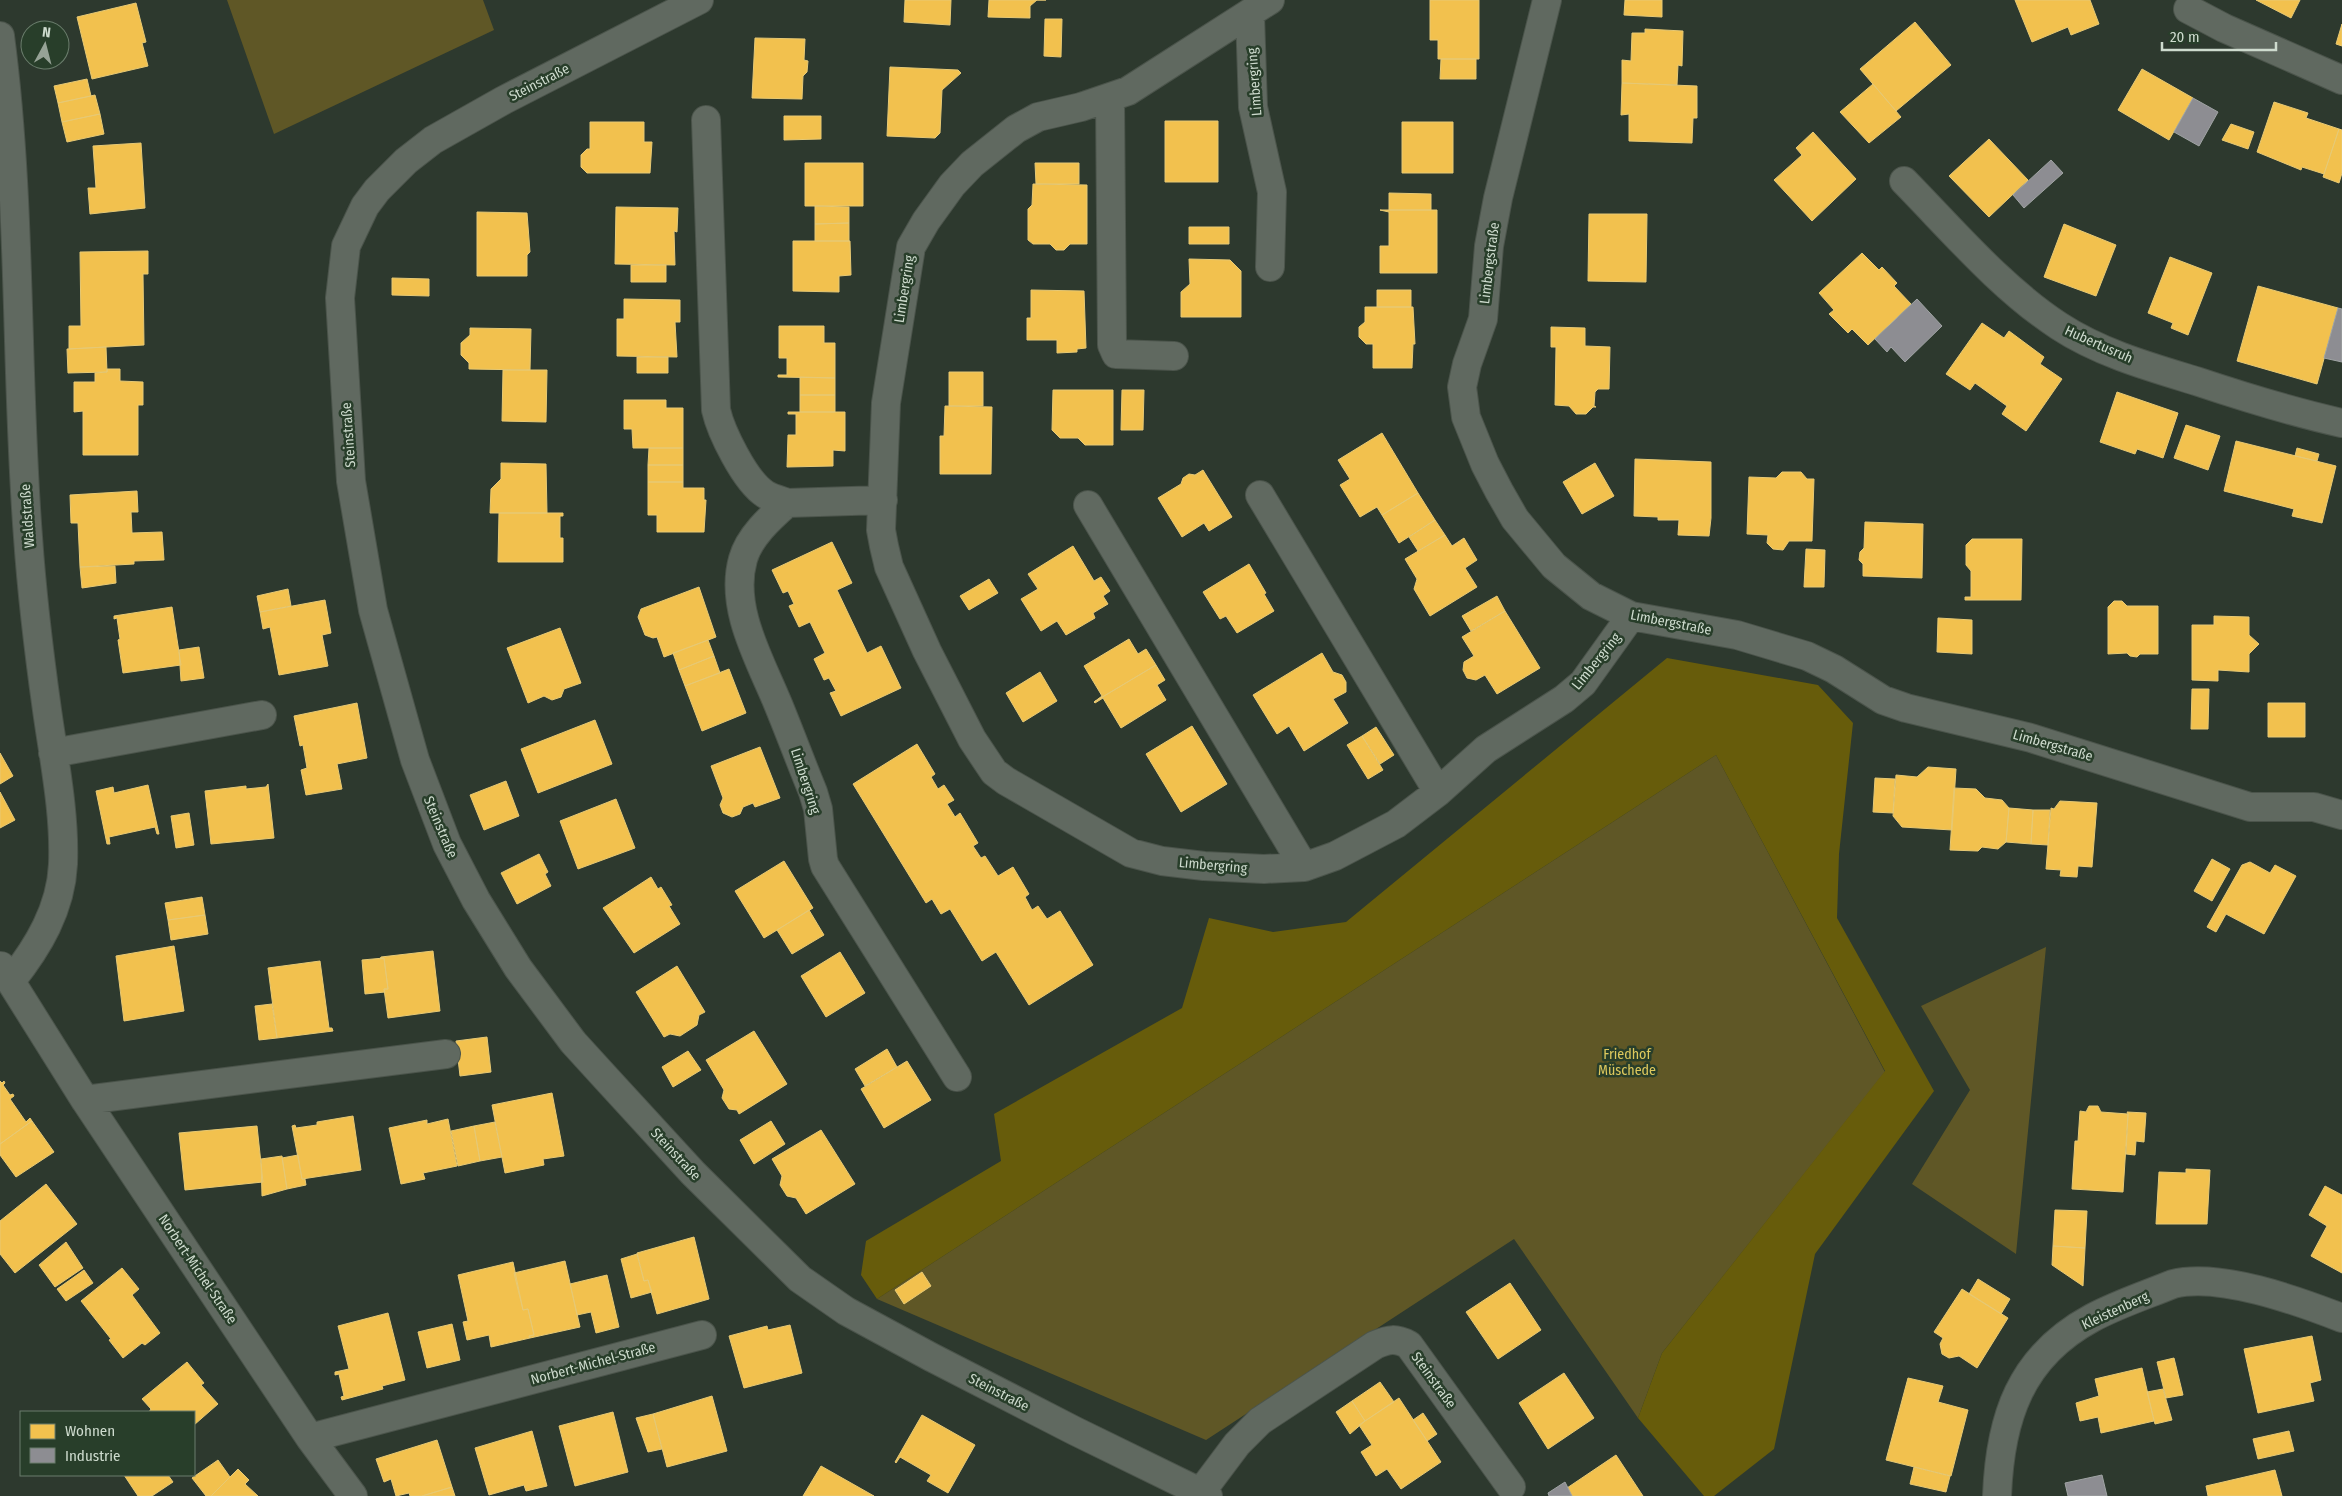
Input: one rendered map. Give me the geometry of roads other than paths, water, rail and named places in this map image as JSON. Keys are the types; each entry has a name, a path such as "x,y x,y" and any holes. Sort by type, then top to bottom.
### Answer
{"street":[{"name":"Steinstraße","path":"699,0 504,100 433,140 406,161 377,190 365,206 346,246 340,298 351,481 373,610 414,760 447,844 476,900 518,968 573,1042 705,1186 800,1279 846,1311 931,1358 1202,1495 1237,1444 1260,1421 1375,1345 1389,1339 1398,1339 1409,1345 1511,1487"},
{"name":"Limbergstraße","path":"1547,0 1498,198 1489,246 1483,319 1467,364 1462,387 1466,418 1485,464 1515,520 1537,548 1576,585 1608,606 1631,616 1737,635 1772,644 1807,656 1828,666 1883,700 2091,755 2229,802 2250,807 2314,808 2342,815"},
{"name":"Limbergring","path":"1260,7 1156,74 1110,98 1038,117 1016,129 972,164 940,200 916,235 907,262 902,308 888,383 881,530 890,567 936,668 972,739 994,772 1021,791 1131,853 1162,861 1204,866 1264,869 1304,867 1335,856 1396,824 1438,792 1486,749 1564,699 1583,683 1631,616"},
{"name":"Limbergring","path":"1260,7 1253,107 1272,192 1270,267"},
{"path":"2188,9 2233,32 2342,80"},
{"name":"Waldstraße","path":"0,36 13,160 26,514 33,601 62,832 63,864 60,885 45,933 34,952 5,973"},
{"path":"1110,98 1112,345 1116,354 1174,356"},
{"path":"706,120 716,410 719,424 730,446 755,485 765,494 786,503 882,500"},
{"name":"Hubertusruh","path":"1904,182 1995,274 2041,313 2078,337 2102,348 2181,377 2260,402 2342,423"},
{"path":"1260,495 1438,792"},
{"name":"Limbergring","path":"786,503 769,519 751,543 743,558 740,578 741,597 747,628 813,792 818,809 822,858 825,866 957,1077"},
{"path":"1088,505 1304,867"},
{"path":"53,753 262,716"},
{"name":"Norbert-Michel-Straße","path":"5,973 86,1100 310,1438 353,1496"},
{"path":"86,1100 446,1054"},
{"name":"Kleistenberg","path":"1997,1496 2003,1442 2021,1386 2043,1354 2062,1338 2093,1318 2173,1284 2203,1281 2226,1284 2299,1302 2342,1318"},
{"name":"Norbert-Michel-Straße","path":"310,1438 702,1335"}],"park label":[{"name":"Friedhof Müschede","path":"1627,1062"}]}
